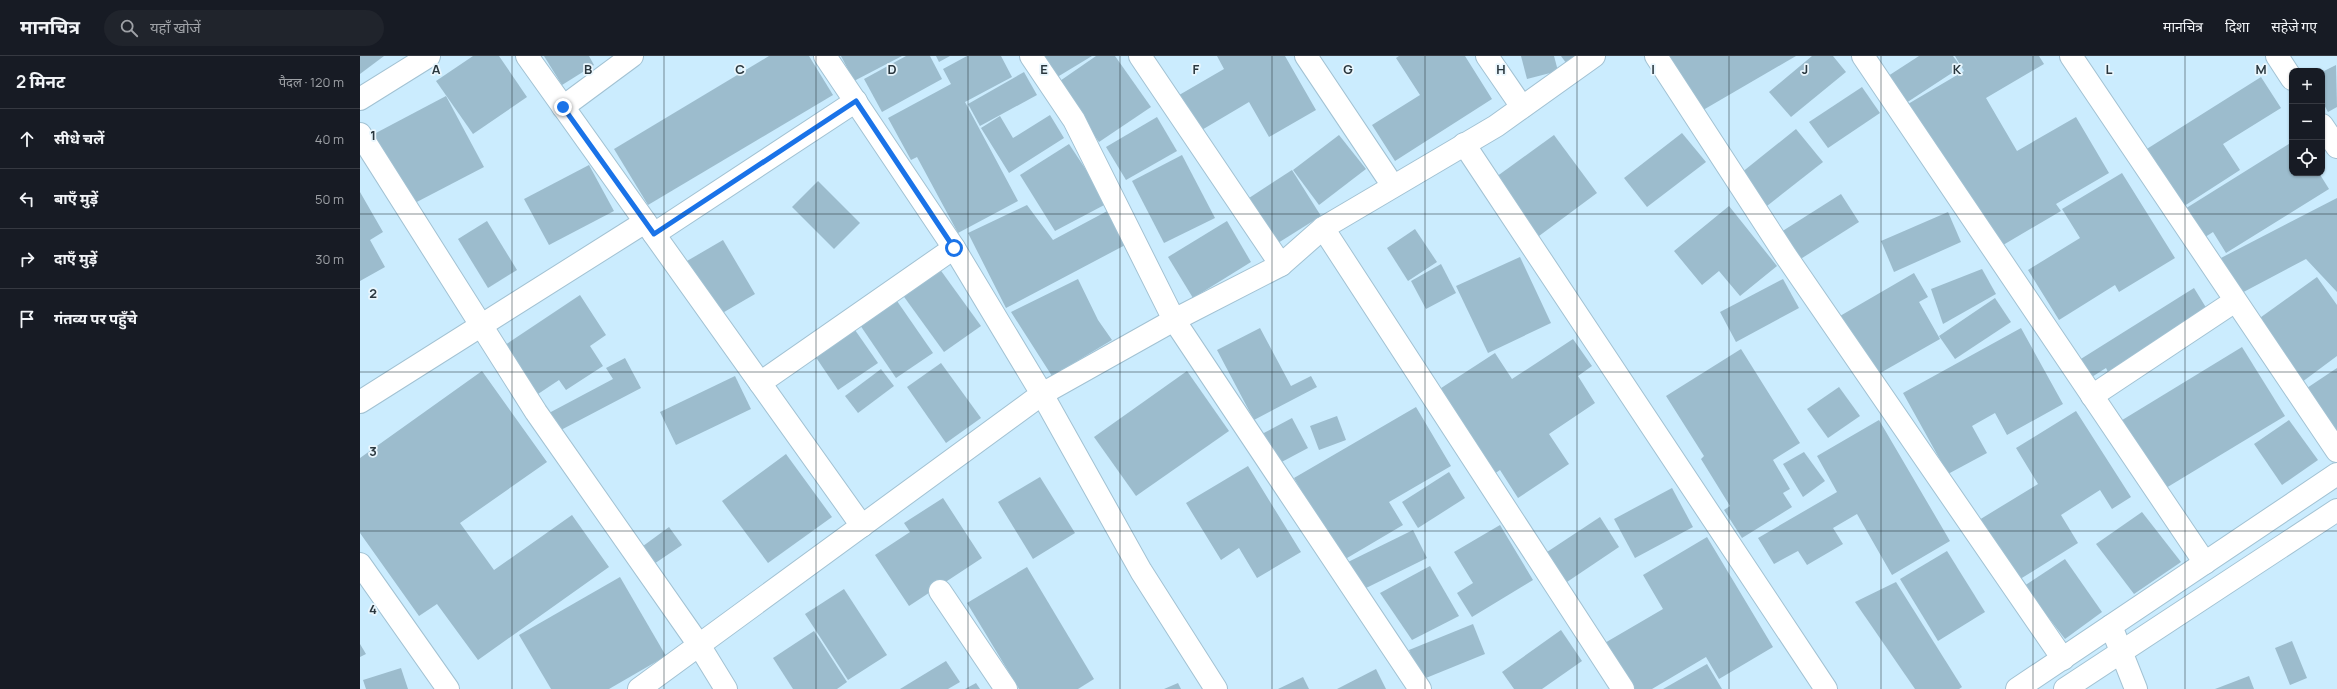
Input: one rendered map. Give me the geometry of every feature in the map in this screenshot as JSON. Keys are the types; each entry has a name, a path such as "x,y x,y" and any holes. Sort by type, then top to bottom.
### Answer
{"street":[{"path":"360,99 429,56"},
{"path":"527,56 862,526"},
{"path":"563,107 632,56"},
{"path":"825,56 954,248 1042,394 1141,571 1216,689"},
{"path":"1031,56 1074,120 1174,320 1420,689"},
{"path":"1140,56 1281,265"},
{"path":"1306,56 1393,186"},
{"path":"1487,56 1522,107"},
{"path":"639,689 1042,394 1174,320 1281,265 1323,228 1464,144 1522,107 1594,56"},
{"path":"1656,56 1786,256 2062,659"},
{"path":"1863,56 2205,563"},
{"path":"2071,56 2337,451"},
{"path":"2277,56 2289,74"},
{"path":"360,402 481,326 649,228 856,101"},
{"path":"2325,130 2337,148"},
{"path":"360,134 536,412 698,645 726,689"},
{"path":"1464,144 1826,689"},
{"path":"1323,228 1623,689"},
{"path":"760,383 954,248"},
{"path":"2092,396 2235,301"},
{"path":"2017,689 2337,474"},
{"path":"2065,689 2337,510"},
{"path":"360,564 448,689"},
{"path":"940,591 1006,689"},
{"path":"2111,626 2136,689"}],"building":[{"path":"360,56 384,56 360,74"},
{"path":"473,56 499,56 527,97 473,134 436,81"},
{"path":"544,56 589,56 594,65 562,85"},
{"path":"769,56 809,56 833,95 648,205 614,149"},
{"path":"841,56 902,56 854,81"},
{"path":"906,56 930,56 942,79 882,112 864,79"},
{"path":"936,56 950,56 939,62"},
{"path":"967,56 1001,56 1012,77 965,102 1018,201 958,233 917,157 911,160 888,118 951,84 943,69"},
{"path":"1041,56 1092,56 1054,79"},
{"path":"1096,56 1115,56 1151,107 1099,142 1057,83"},
{"path":"1217,56 1285,56 1316,110 1269,137 1249,102 1195,134 1174,98 1224,69"},
{"path":"1399,56 1465,56 1492,99 1395,161 1372,125 1420,95 1396,58"},
{"path":"1521,56 1554,56 1558,71 1527,79"},
{"path":"1561,56 1584,56 1569,67"},
{"path":"1664,56 1796,56 1698,113"},
{"path":"1812,56 1833,56 1846,72 1791,117 1769,92"},
{"path":"1919,56 1953,56 1961,67 1903,105 1885,78"},
{"path":"1955,56 2039,56 2044,64 1986,98 2017,151 2076,117 2109,173 2056,204 2061,211 1998,248 1937,146 1934,148 1908,104 1964,71"},
{"path":"2336,65 2337,107 2328,112 2325,106 2325,70"},
{"path":"1024,72 1037,95 980,126 968,104"},
{"path":"2261,77 2281,108 2223,144 2240,170 2178,210 2142,152"},
{"path":"1862,87 1880,113 1828,148 1809,122"},
{"path":"446,96 484,167 411,205 374,134"},
{"path":"1050,115 1064,138 1009,173 981,128 1000,116 1013,138"},
{"path":"1157,117 1177,151 1126,180 1106,147"},
{"path":"1796,129 1823,162 1767,206 1741,173"},
{"path":"1682,133 1706,162 1647,207 1624,178"},
{"path":"1339,135 1366,169 1319,205 1293,170"},
{"path":"1554,135 1597,193 1539,236 1496,177"},
{"path":"1069,144 1108,203 1055,231 1020,175"},
{"path":"2289,144 2289,176 2321,176 2329,189 2226,253 2213,232 2199,241 2180,212"},
{"path":"1182,155 1215,218 1164,243 1132,181"},
{"path":"589,165 614,211 549,245 524,199"},
{"path":"1292,170 1321,216 1278,243 1249,198"},
{"path":"2122,173 2175,258 2119,292 2115,285 2059,320 2028,270 2080,238 2062,209"},
{"path":"818,181 860,223 834,249 792,207"},
{"path":"360,192 383,232 370,240 385,267 360,281"},
{"path":"1841,194 1859,222 1799,260 1781,232"},
{"path":"2337,198 2337,292 2306,259 2236,296 2217,260"},
{"path":"1027,205 1053,240 1111,209 1129,243 1006,308 968,233"},
{"path":"1729,206 1777,266 1740,296 1719,271 1702,285 1674,251"},
{"path":"1948,212 1961,242 1894,272 1881,241"},
{"path":"487,221 517,270 488,288 458,239"},
{"path":"1227,221 1251,262 1193,298 1168,257"},
{"path":"1415,229 1437,262 1408,281 1387,248"},
{"path":"723,240 755,294 719,315 687,261"},
{"path":"1520,257 1551,323 1488,353 1456,286"},
{"path":"1441,264 1456,293 1426,309 1411,281"},
{"path":"939,268 981,326 944,352 902,294"},
{"path":"1982,269 1996,294 1943,324 1931,289"},
{"path":"1914,273 1928,297 1919,302 1940,339 1875,376 1840,316"},
{"path":"2317,277 2337,305 2337,356 2302,382 2257,320"},
{"path":"1078,279 1098,320 1112,340 1052,376 1011,312"},
{"path":"1783,279 1799,308 1736,342 1720,312"},
{"path":"2194,288 2210,314 2110,376 2106,368 2087,380 2076,362"},
{"path":"580,295 606,335 590,346 603,366 566,390 559,380 538,394 505,345"},
{"path":"1995,298 2011,322 1955,359 1939,336"},
{"path":"897,301 933,353 896,378 860,325"},
{"path":"1260,328 1291,386 1311,376 1317,387 1254,420 1217,350"},
{"path":"2021,328 2063,404 2007,435 1995,413 1972,426 1987,453 1948,474 1903,393"},
{"path":"855,330 878,363 838,390 815,356"},
{"path":"1573,339 1592,366 1578,376 1595,403 1549,434 1569,464 1518,498 1500,470 1491,476 1435,392 1495,353 1512,379"},
{"path":"2242,347 2285,416 2161,491 2119,422"},
{"path":"1741,349 1800,443 1773,460 1790,489 1783,493 1792,507 1742,538 1724,510 1730,506 1701,459 1704,456 1666,396"},
{"path":"625,358 641,388 559,431 549,413 613,379 606,368"},
{"path":"941,363 981,418 946,443 907,387"},
{"path":"2337,368 2337,438 2304,390"},
{"path":"881,369 894,386 858,413 845,396"},
{"path":"482,371 547,462 460,523 494,570 572,515 609,567 478,660 437,604 419,616 360,533 360,458"},
{"path":"1187,371 1229,431 1136,496 1094,437"},
{"path":"735,376 751,409 676,445 660,412"},
{"path":"1839,387 1860,416 1828,438 1807,409"},
{"path":"1416,407 1451,466 1389,502 1403,525 1342,561 1294,478"},
{"path":"2076,411 2131,497 2112,509 2100,490 2061,515 2078,543 2017,581 1979,520 2038,484 2016,448"},
{"path":"1337,416 1346,440 1319,450 1310,426"},
{"path":"1292,418 1308,448 1276,465 1260,435"},
{"path":"1879,420 1950,541 1892,575 1857,514 1833,528 1843,544 1807,565 1798,551 1774,564 1758,538 1837,492 1817,456"},
{"path":"2289,420 2318,460 2282,485 2254,444"},
{"path":"1804,452 1825,481 1803,497 1783,464"},
{"path":"786,454 832,517 768,563 722,501"},
{"path":"1248,466 1301,552 1257,578 1239,548 1221,560 1186,503"},
{"path":"1449,472 1465,498 1418,528 1402,502"},
{"path":"1040,477 1075,533 1033,559 998,502"},
{"path":"1672,488 1693,527 1635,558 1614,519"},
{"path":"943,498 982,558 909,606 875,555 910,532 904,523"},
{"path":"2142,512 2181,562 2134,594 2096,544"},
{"path":"1600,517 1619,547 1564,584 1544,554"},
{"path":"1500,525 1533,580 1472,617 1457,593 1473,583 1454,552"},
{"path":"669,527 682,545 651,566 639,549"},
{"path":"1413,530 1427,558 1360,591 1346,563"},
{"path":"1707,537 1773,647 1719,679 1706,657 1652,689 1629,689 1603,644 1663,609 1643,575"},
{"path":"1947,551 1985,612 1938,641 1900,579"},
{"path":"2065,559 2102,612 2065,639 2024,586"},
{"path":"1430,566 1459,616 1412,640 1380,593"},
{"path":"1027,567 1094,679 1078,689 1019,689 967,603"},
{"path":"620,577 666,656 609,689 551,689 519,635"},
{"path":"1896,582 1962,687 1959,689 1915,689 1855,602"},
{"path":"844,589 887,655 848,680 805,614"},
{"path":"1473,624 1485,654 1421,680 1409,650"},
{"path":"1561,630 1582,661 1542,689 1514,689 1502,672"},
{"path":"814,631 847,682 837,689 793,689 773,658"},
{"path":"2292,641 2307,678 2290,685 2275,648"},
{"path":"360,644 366,654 360,657"},
{"path":"946,661 960,682 948,689 900,689"},
{"path":"1707,664 1722,689 1663,689"},
{"path":"401,668 408,689 366,689 363,680"},
{"path":"1376,669 1386,689 1337,689"},
{"path":"2249,676 2254,689 2215,689"},
{"path":"1303,677 1309,689 1278,689"},
{"path":"976,683 980,689 965,689"},
{"path":"1178,683 1181,689 1164,689"}],"route":[{"path":"563,107 654,234 856,101 954,248"}]}
